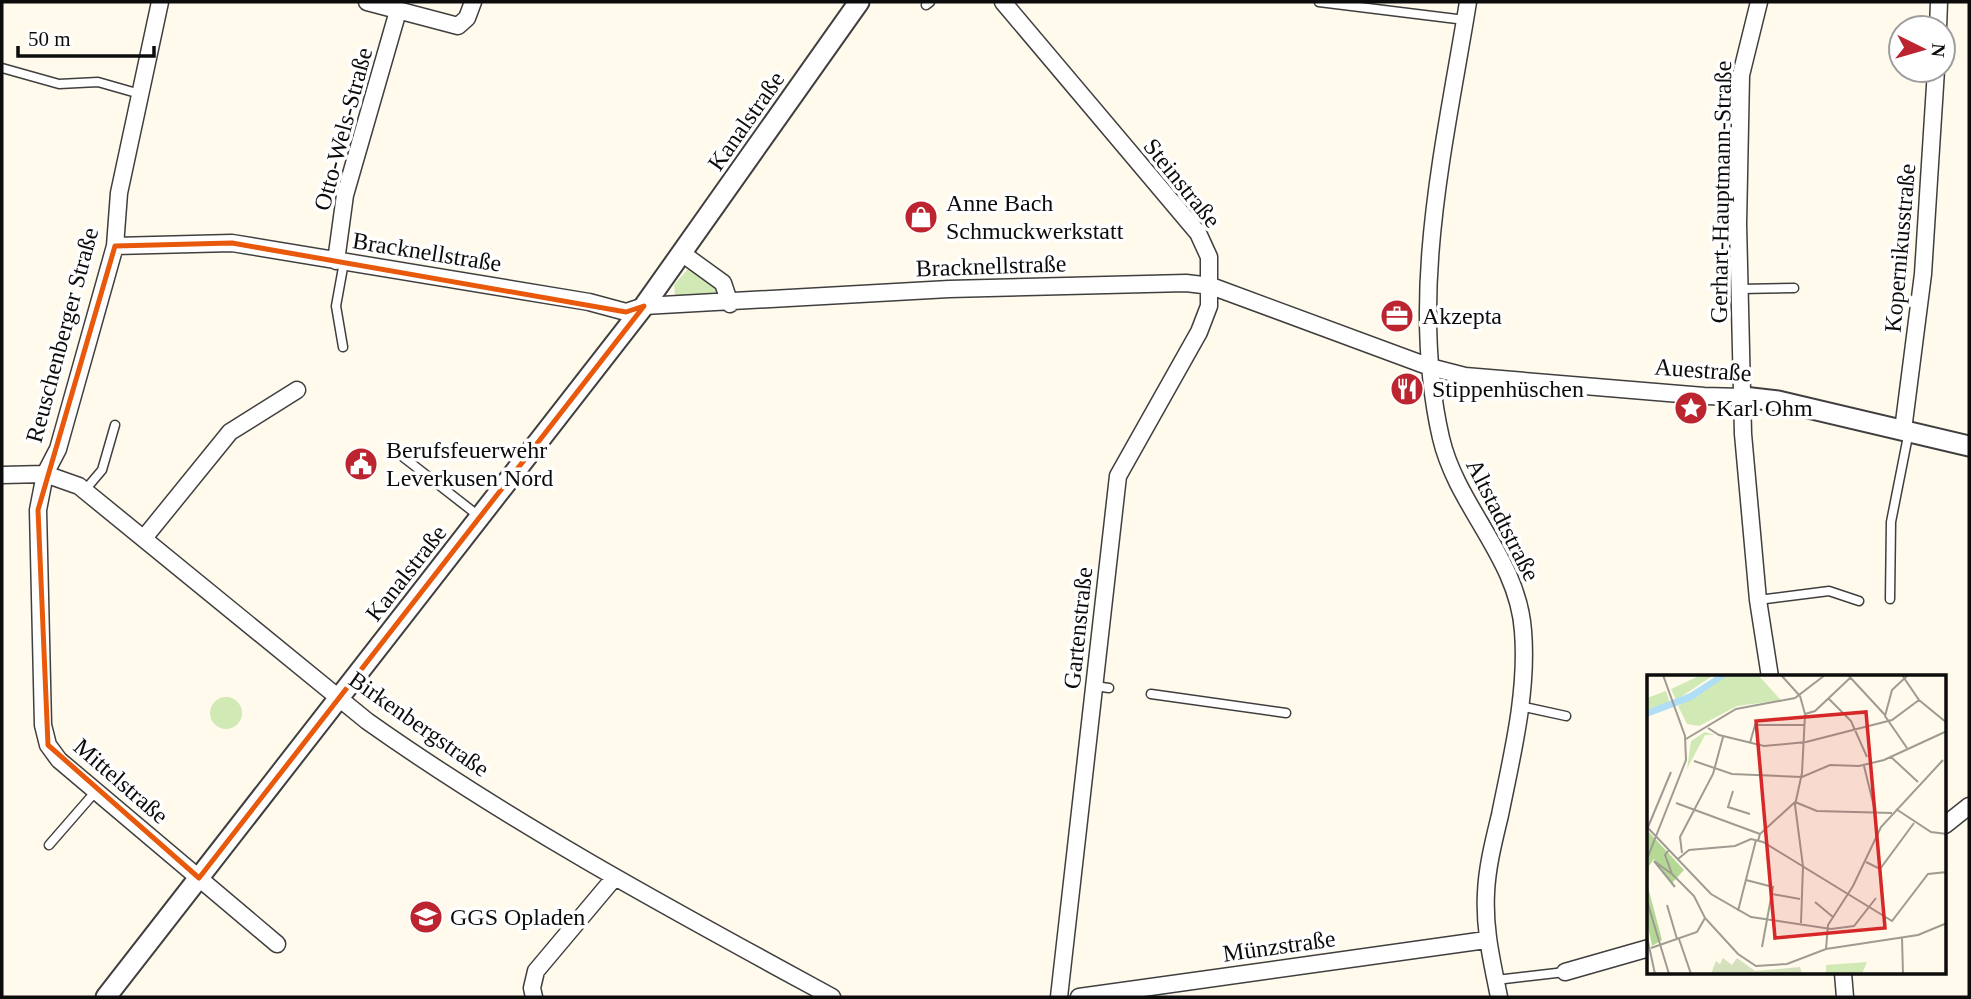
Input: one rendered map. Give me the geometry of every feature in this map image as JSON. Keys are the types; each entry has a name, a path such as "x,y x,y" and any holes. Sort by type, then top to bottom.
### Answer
{"street":[{"name":"Reuschenberger Straße","path":"45,474 58,449 115,246 119,193 160,2"},
{"path":"367,2 458,26 467,18 473,2"},
{"name":"Kanalstraße","path":"106,997 644,306 859,2"},
{"name":"Steinstraße","path":"1003,2 1198,233 1209,257 1211,286"},
{"name":"Altstadtstraße","path":"1468,2 1433,225 1429,296 1430,367 1441,439 1453,477 1500,557 1519,603 1524,630 1524,671 1520,706 1486,891 1486,940 1499,997"},
{"name":"Gerhart-Hauptmann-Straße","path":"1759,2 1741,75 1742,434 1758,600 1770,675"},
{"name":"Otto-Wels-Straße","path":"340,261 345,195 398,11"},
{"name":"Kopernikusstraße","path":"1906,431 1923,274 1935,84"},
{"name":"Bracknellstraße","path":"115,246 232,243 589,302 626,312 644,306 730,304 949,289 1186,283 1211,286"},
{"path":"683,254 723,283 730,304"},
{"path":"1211,286 1430,367"},
{"name":"Gartenstraße","path":"1059,997 1102,687 1118,476 1199,332 1209,306 1211,286"},
{"name":"Auestraße","path":"1430,367 1465,376 1778,401 1969,446"},
{"path":"144,538 230,432 297,390"},
{"name":"Birkenbergstraße","path":"2,475 45,474 85,490 407,749 615,877 832,997"},
{"name":"Mittelstraße","path":"45,474 38,510 43,725 48,746 59,760 277,944"},
{"path":"1946,824 1969,806"},
{"path":"534,997 532,988 536,971 615,877"},
{"name":"Münzstraße","path":"1079,997 1486,940"},
{"path":"1565,972 1647,948"},
{"path":"1843,974 1845,997"}],"lane":[{"path":"1319,2 1465,20"},
{"path":"2,68 59,84 98,82 140,94"},
{"path":"340,261 335,306 343,347"},
{"path":"1740,289 1794,288"},
{"path":"85,490 102,470 116,425"},
{"path":"1890,599 1891,522 1906,431"},
{"path":"398,453 480,517"},
{"path":"1758,600 1829,591 1859,601"},
{"path":"1152,694 1286,713"},
{"path":"1520,706 1566,716"},
{"path":"49,845 96,791"},
{"path":"1496,980 1565,972"}],"highlighted area":[{"path":"232,243 626,312 644,306 199,878 48,745 38,510 115,246"}],"green space":[{"path":"688,269 718,288 717,292 679,297 675,295 674,285"},
{"path":"226,697 237,702 242,713 237,724 226,729 215,724 210,713 215,702"}],"place":[{"name":"Anne Bach Schmuckwerkstatt","path":"921,217"},
{"name":"Akzepta","path":"1397,316"},
{"name":"Stippenhüschen","path":"1407,389"},
{"name":"Karl Ohm","path":"1691,408"},
{"name":"Berufsfeuerwehr Leverkusen Nord","path":"361,464"},
{"name":"GGS Opladen","path":"426,917"}]}
